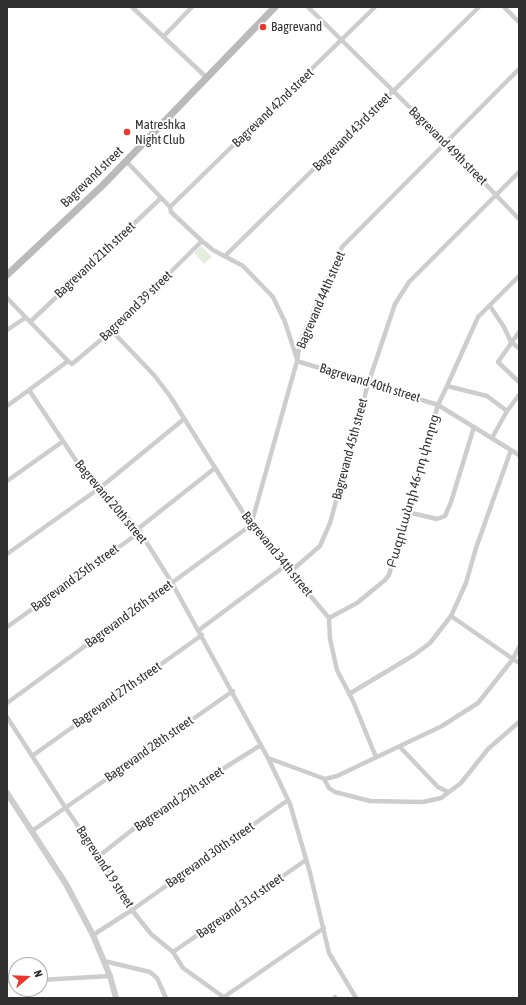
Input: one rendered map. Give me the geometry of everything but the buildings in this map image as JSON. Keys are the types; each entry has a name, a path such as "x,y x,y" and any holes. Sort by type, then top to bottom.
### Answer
{"main road":[{"name":"Bagrevand street","path":"7,275 126,161 275,7"}],"street":[{"path":"132,7 207,78"},
{"path":"163,37 192,7"},
{"name":"Bagrevand 49th street","path":"308,7 392,92 445,142 519,219"},
{"name":"Bagrevand 42nd street","path":"170,207 375,7"},
{"name":"Bagrevand 43rd street","path":"225,256 479,7"},
{"path":"504,7 519,22"},
{"name":"Bagrevand 44th street","path":"251,525 297,361 300,342 342,247 519,69"},
{"path":"126,161 170,207 170,212 202,241 243,266 273,297 285,322 297,361"},
{"name":"Bagrevand 45th street","path":"290,572 320,546 330,523 368,384 395,304 409,282 519,172"},
{"name":"Bagrevand 21th street","path":"30,322 161,198"},
{"name":"Bagrevand 39 street","path":"68,361 72,364 112,331 202,241"},
{"name":"Bagrevand 40th street","path":"297,361 368,384 438,404 478,317 518,280"},
{"path":"7,298 68,361 7,406"},
{"path":"490,306 504,327 511,342 519,348"},
{"path":"7,330 25,318"},
{"name":"Bagrevand 34th street","path":"112,331 154,375 170,396 251,525 329,618"},
{"path":"519,332 498,362 519,382"},
{"path":"447,386 488,396 507,411"},
{"name":"Bagrevand 20th street","path":"29,390 62,442 89,480 101,487 140,532 172,583 233,691 288,800 306,860 332,961 356,998"},
{"path":"492,438 507,411 519,395"},
{"path":"438,404 519,455"},
{"name":"Բագրևանդի 46-րդ փողոց","path":"329,618 357,603 389,575 438,404"},
{"path":"7,554 101,487 184,419"},
{"path":"407,512 437,518 445,516 451,502 474,427"},
{"path":"7,481 62,442"},
{"path":"349,694 414,655 430,643 452,616 466,583 476,548 511,450"},
{"name":"Bagrevand 25th street","path":"7,627 140,532 139,528 215,468"},
{"name":"Bagrevand 26th street","path":"7,703 251,525"},
{"path":"199,630 285,566"},
{"path":"452,616 519,663"},
{"path":"329,618 330,639 337,670 376,757"},
{"name":"Bagrevand 27th street","path":"32,756 202,635"},
{"path":"268,758 324,778 337,776 442,726 478,703 513,659 519,647"},
{"name":"Bagrevand 28th street","path":"32,831 233,691"},
{"name":"Bagrevand 19 street","path":"7,717 65,808 99,856 132,910 151,934 173,952 183,968 225,998"},
{"path":"324,778 332,791 370,801 423,802 441,798 461,783 488,749 519,722"},
{"name":"Bagrevand 29th street","path":"99,856 141,823 192,793 221,770 261,745"},
{"path":"400,747 438,787 448,792"},
{"path":"7,793 66,884 93,934 110,976 116,998"},
{"name":"Bagrevand 30th street","path":"93,934 132,910 288,800"},
{"name":"Bagrevand 31st street","path":"173,952 306,860"},
{"path":"225,998 324,928"},
{"path":"104,961 150,972 157,978 166,998"},
{"path":"48,980 110,976"}],"green space":[{"path":"201,246 212,257 204,264 194,253"}],"place":[{"name":"Bagrevand","path":"263,27"},
{"name":"Matreshka Night Club","path":"127,132"}]}
